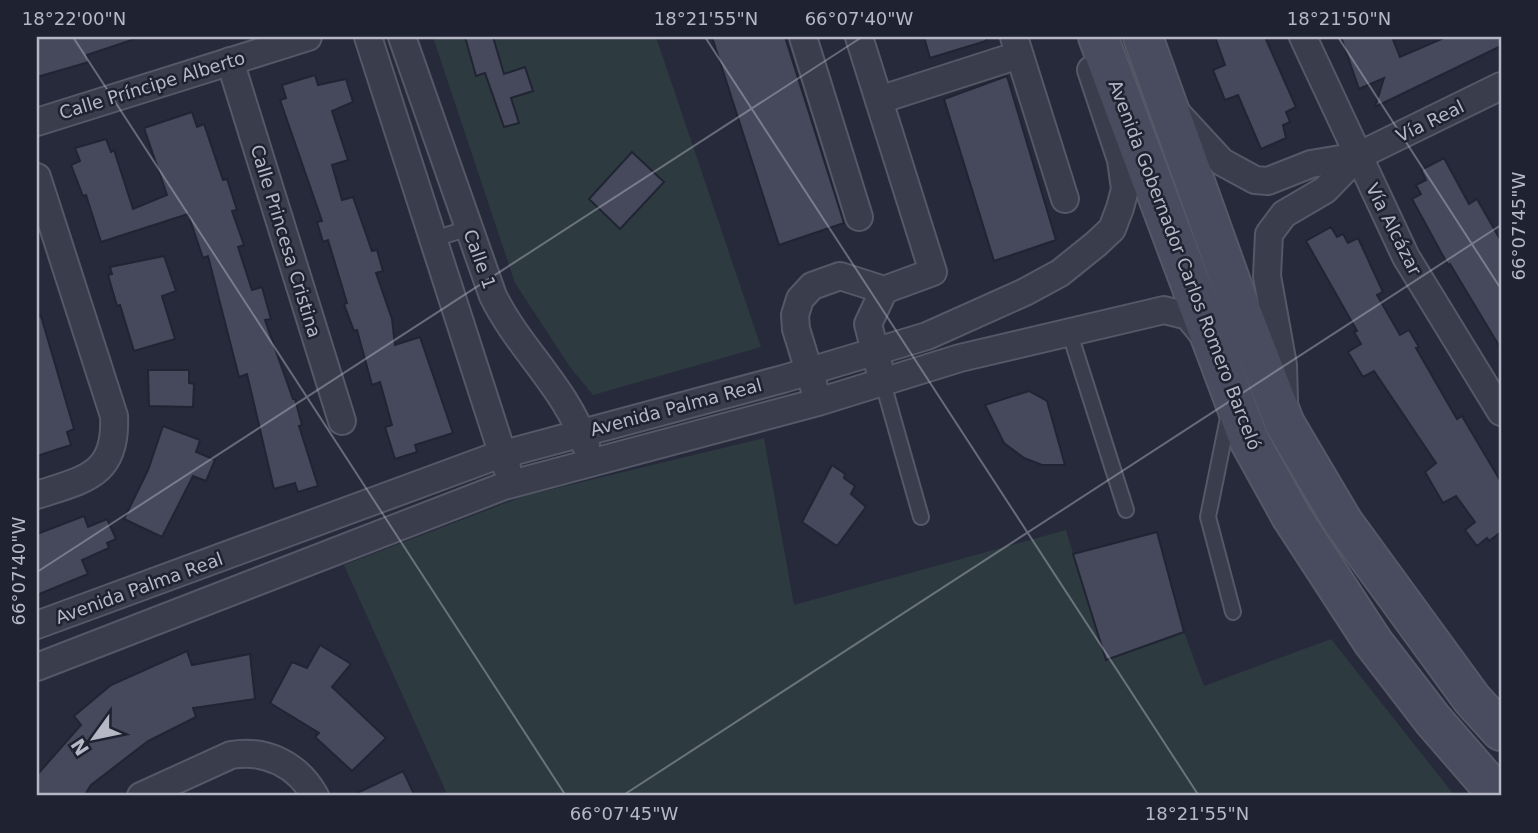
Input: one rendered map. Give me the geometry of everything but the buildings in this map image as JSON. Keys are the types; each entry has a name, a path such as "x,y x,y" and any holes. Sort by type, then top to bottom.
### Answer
{"main road":[{"name":"Avenida Gobernador Carlos Romero Barceló","path":"1098,37 1249,440 1291,516 1374,642 1433,720 1499,796"},
{"name":"Avenida Gobernador Carlos Romero Barceló","path":"1143,37 1285,424 1343,522 1472,699 1501,731"}],"street":[{"name":"Calle Príncipe Alberto","path":"37,122 308,37"},
{"name":"Calle 1","path":"368,37 512,484"},
{"name":"Calle 1","path":"402,37 469,228 505,320 575,415 592,464"},
{"path":"803,37 859,216"},
{"path":"818,402 796,329 795,315 800,299 812,286 840,276 884,290 933,272 859,37"},
{"name":"Avenida Palma Real","path":"37,625 502,454 945,331 1060,273 1112,229 1125,189 1121,160 1091,70 1091,37"},
{"name":"Vía Alcázar","path":"1303,37 1406,257 1501,412"},
{"path":"879,100 1017,46 1065,200"},
{"name":"Calle Princesa Cristina","path":"230,61 342,421"},
{"name":"Vía Real","path":"1358,156 1501,86"},
{"path":"1165,102 1186,119 1222,162 1255,180 1268,181 1311,163 1358,156"},
{"path":"1285,424 1283,365 1267,276 1269,234 1284,214 1325,190 1358,156"},
{"path":"37,177 114,415 116,442 107,461 95,474 37,495"},
{"path":"883,383 868,324 884,290"},
{"path":"1070,334 1164,310 1188,316 1214,348"},
{"name":"Avenida Palma Real","path":"37,667 512,484 818,402 960,358 1070,334"},
{"path":"141,796 231,755 243,753 284,762 303,779 315,796"}],"lane":[{"path":"434,239 469,228"},
{"path":"1070,334 1126,510"},
{"path":"883,383 921,517"},
{"path":"1232,397 1208,517 1233,612"}],"shaded area":[{"path":"433,37 656,37 761,347 593,395 570,367 515,283"},
{"path":"764,438 794,605 1066,530 1106,660 1184,632 1204,686 1331,639 1455,796 448,796 344,565 524,496"}]}
